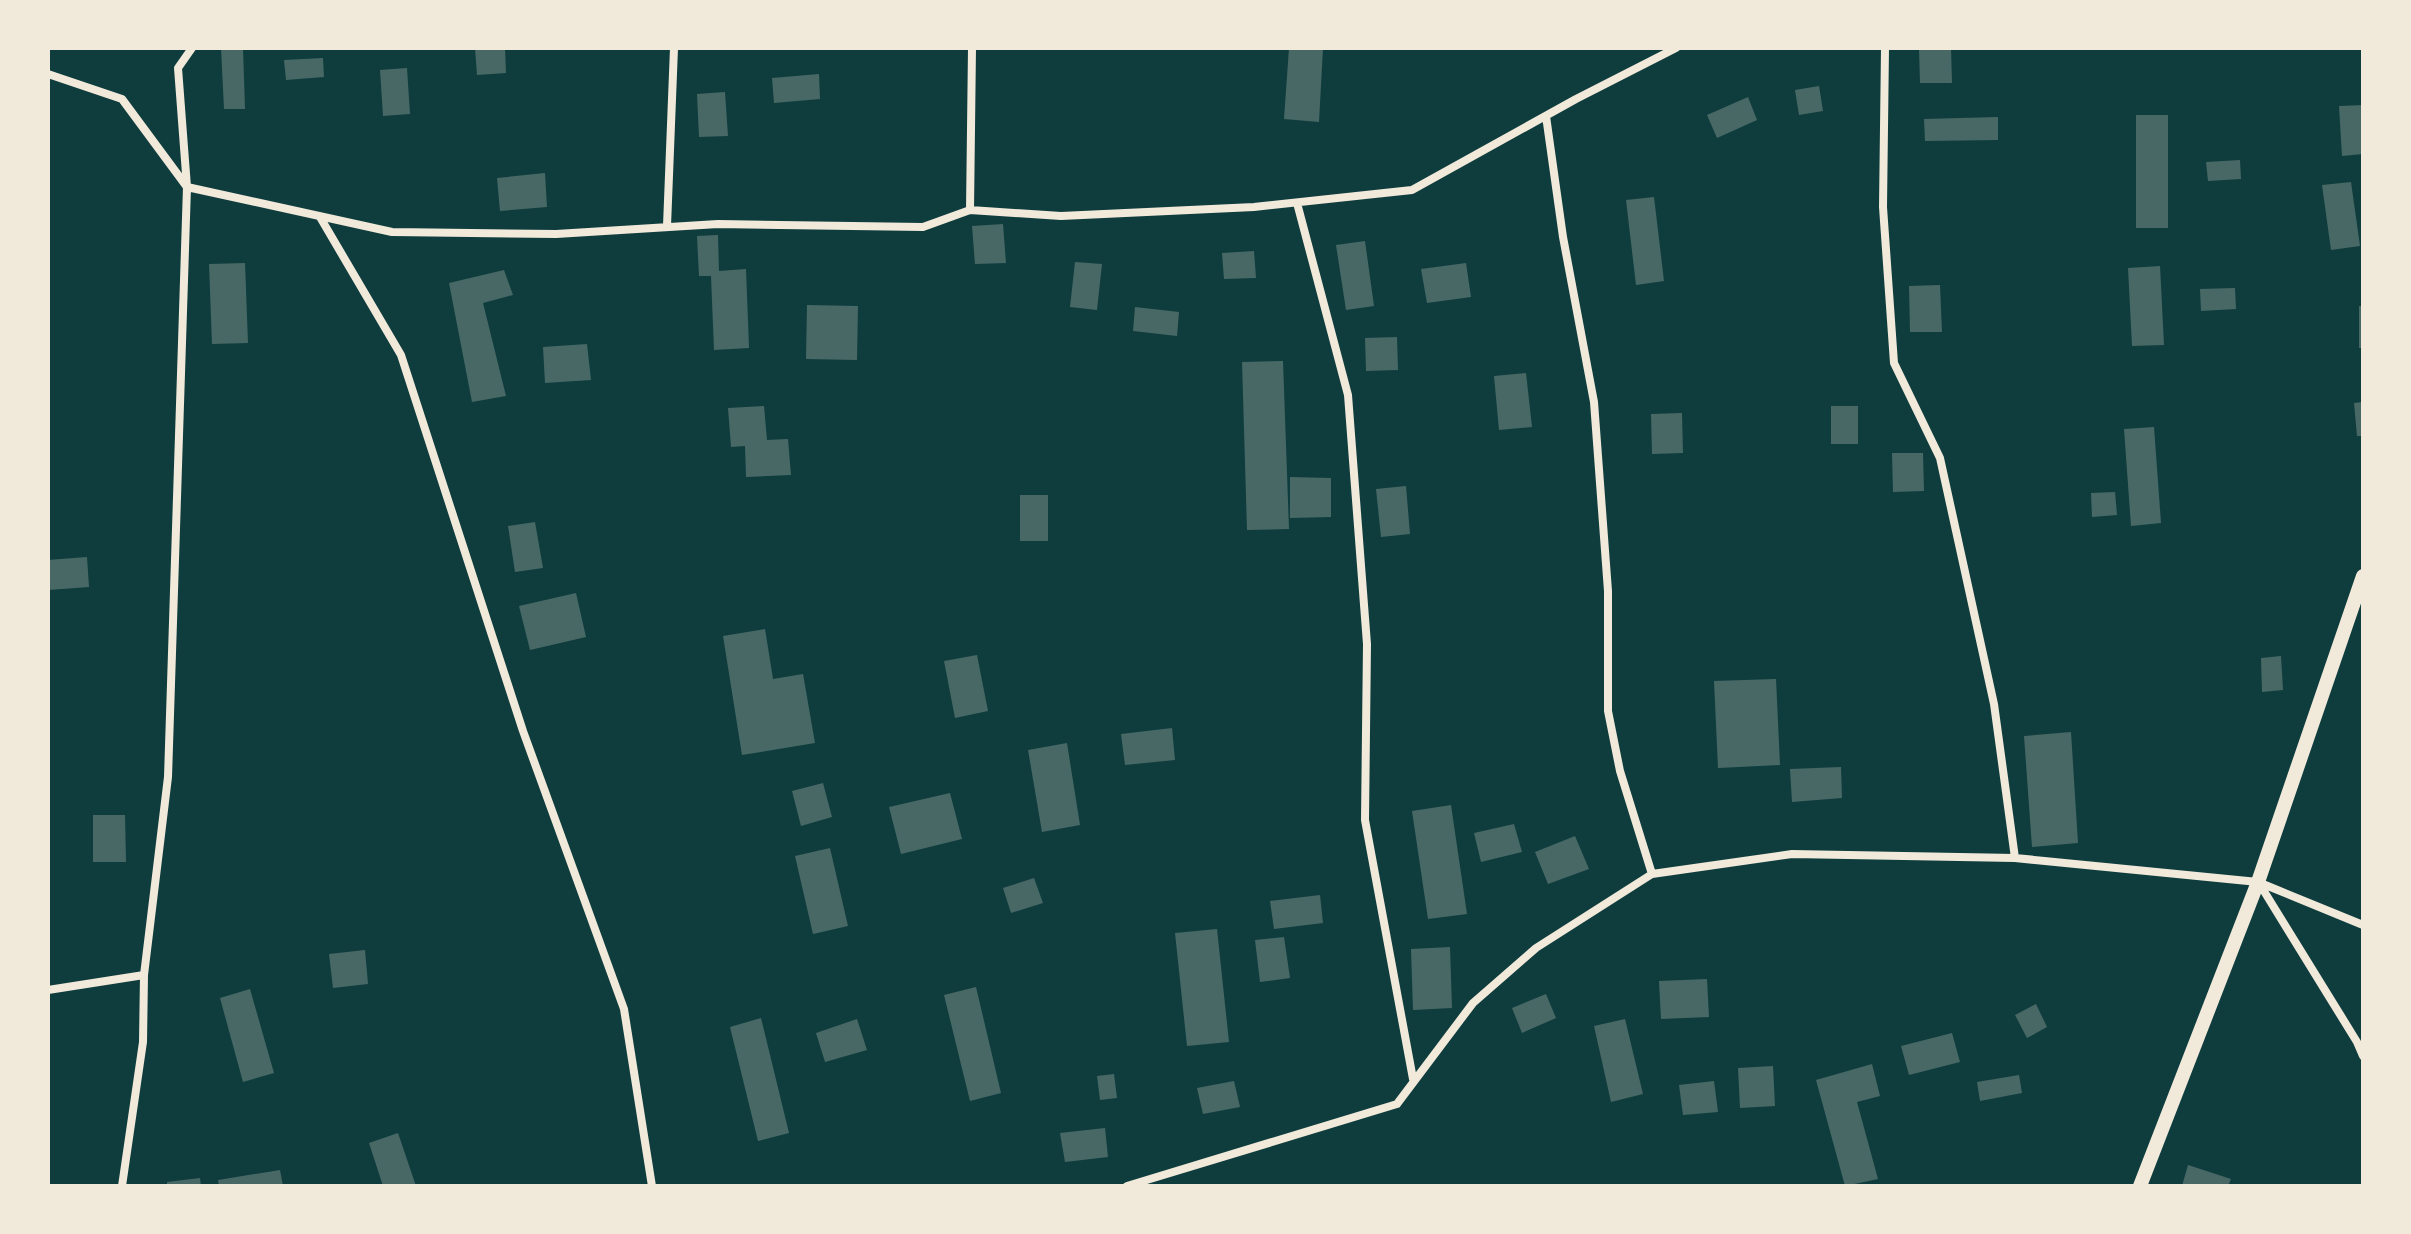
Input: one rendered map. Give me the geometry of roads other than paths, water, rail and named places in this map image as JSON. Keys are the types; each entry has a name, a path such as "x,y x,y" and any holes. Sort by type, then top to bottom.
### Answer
{"street":[{"path":"122,1186 143,1042 144,975 168,777 187,187 178,68 192,48"},
{"path":"667,226 674,48"},
{"path":"970,210 972,48"},
{"path":"48,74 122,99 187,187 392,232 556,234 718,224 923,227 970,210 1061,216 1254,207 1412,190 1676,48"},
{"path":"1885,48 1883,207 1894,363 1940,458 1994,704 2015,858"},
{"path":"1546,116 1563,237 1594,402 1608,591 1608,711 1620,771 1652,874"},
{"path":"1297,203 1348,395 1367,644 1365,820 1413,1079"},
{"path":"320,217 401,355 523,731 624,1009 652,1186"},
{"path":"2140,1186 2258,882 2363,576"},
{"path":"1127,1186 1397,1104 1473,1003 1536,948 1652,874 1792,854 2015,858 2258,882 2363,925"},
{"path":"2258,882 2363,1056"},
{"path":"48,990 144,975"}]}
